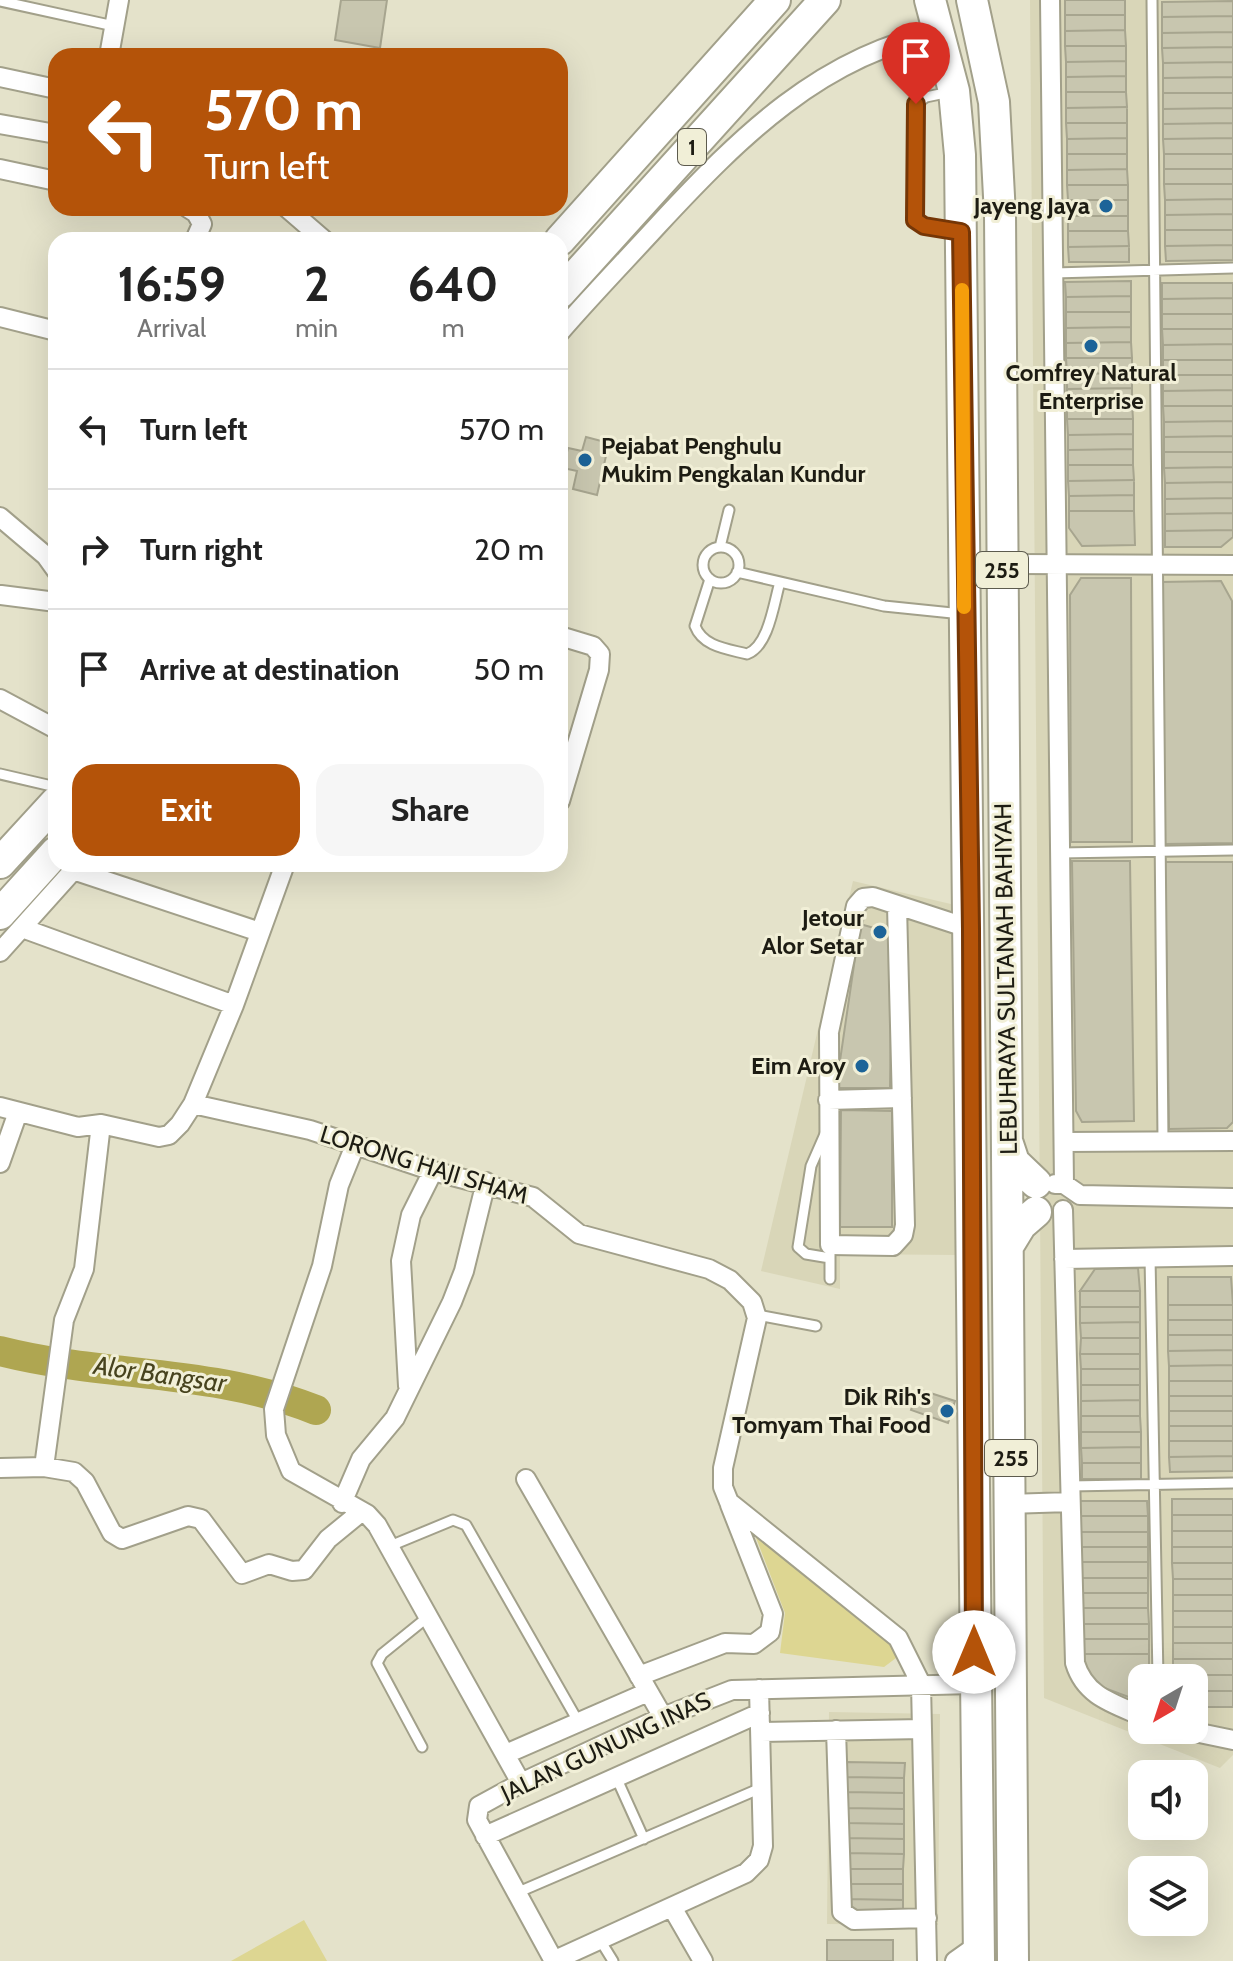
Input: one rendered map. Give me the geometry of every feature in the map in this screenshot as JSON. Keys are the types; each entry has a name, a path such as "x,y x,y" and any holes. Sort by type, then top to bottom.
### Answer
{"main road":[{"name":"1","path":"567,232 775,0"},
{"name":"1","path":"568,284 825,0"},
{"name":"LEBUHRAYA SULTANAH BAHIYAH","path":"930,0 941,32 954,91 960,155 964,615 971,929 974,1684 971,1955"},
{"name":"LEBUHRAYA SULTANAH BAHIYAH","path":"972,0 994,102 1000,215 1008,1142 1032,1204 1011,1504 1017,1955"},
{"path":"0,863 48,811"},
{"path":"11,921 59,872"}],"street":[{"path":"110,48 119,0"},
{"path":"1032,1204 1064,1142 1050,0"},
{"path":"568,323 685,196 783,104 847,63 906,38 941,32"},
{"path":"0,77 48,87"},
{"path":"0,124 48,133"},
{"path":"0,169 48,179"},
{"path":"296,216 315,232"},
{"path":"0,317 48,329"},
{"path":"0,517 48,559"},
{"path":"1002,564 1233,565"},
{"path":"1,595 48,601"},
{"path":"568,638 593,646 600,654 599,670 568,774"},
{"path":"0,699 48,725"},
{"path":"96,872 260,932"},
{"path":"0,1163 9,1110 78,1127 101,1124 159,1137 169,1135 180,1124 193,1104 234,1005 282,872"},
{"path":"897,906 903,1235 893,1246 830,1252 829,1032 856,906 868,897 897,906 971,929"},
{"path":"0,952 11,921 234,1005"},
{"path":"828,1100 902,1098"},
{"name":"LORONG HAJI SHAM","path":"193,1104 356,1143 433,1171 486,1182 540,1200 561,1222 579,1234 709,1269 743,1291 752,1302 756,1315"},
{"path":"44,1467 64,1320 84,1269 101,1124"},
{"path":"1064,1142 1233,1141"},
{"path":"356,1143 339,1185 322,1266 274,1409 276,1435 291,1471 361,1512 377,1525 521,1783"},
{"path":"408,1386 401,1261 411,1215 433,1171"},
{"path":"342,1503 361,1459 395,1418 464,1271 486,1182"},
{"path":"972,1199 1032,1204 1080,1195 1233,1198"},
{"path":"972,1199 1032,1204"},
{"path":"1032,1204 1064,1259 1075,1663 1080,1681 1103,1700 1128,1710"},
{"path":"1064,1259 1233,1256"},
{"path":"506,1754 579,1723 644,1684 725,1643 754,1644 765,1639 774,1622 773,1614 723,1487 723,1468 756,1315"},
{"path":"0,1468 44,1467 74,1472 85,1482 112,1533 122,1539 188,1516 201,1519 242,1574 269,1564 292,1571 304,1570 328,1539 361,1512"},
{"path":"526,1479 663,1717"},
{"path":"1011,1504 1070,1494"},
{"path":"729,1502 898,1638 921,1684 927,1961"},
{"name":"JALAN GUNUNG INAS","path":"485,1836 477,1820 479,1806 521,1783 663,1717 732,1690 974,1684"},
{"path":"759,1689 760,1722 761,1788 763,1846 759,1860 746,1873 673,1909 554,1961 514,1894 485,1836 615,1776 760,1722 836,1730 922,1729"},
{"path":"836,1730 842,1912 854,1920 927,1918"},
{"path":"1208,1735 1233,1740"},
{"path":"673,1909 703,1961"}],"lane":[{"path":"1152,0 1154,565 1163,1141"},
{"path":"0,1 114,26"},
{"path":"954,91 926,97 916,104 912,209 915,220 924,226 961,232"},
{"path":"1054,273 1233,268"},
{"path":"720,547 729,510"},
{"path":"720,547 709,552 703,562 710,579 695,626 698,633 713,645 747,654 758,648 780,582"},
{"path":"710,579 727,582 737,572 736,556 720,547"},
{"path":"737,572 884,606 964,615"},
{"path":"0,774 48,785"},
{"path":"1060,853 1233,850"},
{"path":"828,1127 811,1166 798,1247 806,1254 830,1252 830,1279"},
{"path":"1150,1256 1158,1664"},
{"path":"756,1315 816,1326"},
{"path":"1070,1494 1154,1483 1233,1483"},
{"path":"390,1546 453,1520 466,1525 579,1723"},
{"path":"422,1747 377,1663 382,1654 429,1616"},
{"path":"615,1776 644,1839"},
{"path":"514,1894 761,1788"},
{"path":"600,1940 613,1961"}],"shaded area":[{"path":"1030,0 1233,0 1233,1755 1220,1768 1208,1763 1208,1760 1200,1760 1160,1744 1208,1744 1208,1664 1128,1664 1128,1731 1044,1698"},
{"path":"853,881 955,905 958,1255 840,1254 840,1289 761,1271"},
{"path":"755,1535 893,1641 896,1658 884,1667 780,1653 785,1613"},
{"path":"829,1712 940,1714 938,1925 827,1924"},
{"path":"304,1920 327,1961 231,1961"}],"building":[{"path":"341,0 387,0 380,48 335,40"},
{"path":"1065,0 1125,0 1125,15 1065,15"},
{"path":"1233,1 1233,16 1162,17 1162,2"},
{"path":"1065,15 1125,15 1125,30 1065,31"},
{"path":"1233,16 1233,32 1162,33 1162,17"},
{"path":"1125,30 1126,46 1065,46 1065,31"},
{"path":"1233,32 1233,47 1162,48 1162,33"},
{"path":"1065,46 1126,46 1126,61 1066,62"},
{"path":"1233,47 1233,62 1163,63 1162,48"},
{"path":"1126,61 1126,76 1066,77 1066,62"},
{"path":"1233,62 1233,77 1163,78 1163,63"},
{"path":"1126,76 1126,92 1066,92 1066,77"},
{"path":"1233,77 1233,93 1163,93 1163,78"},
{"path":"1066,92 1126,92 1127,107 1066,108"},
{"path":"1163,93 1233,93 1233,108 1163,109"},
{"path":"1127,107 1127,123 1066,123 1066,108"},
{"path":"1233,108 1233,123 1163,124 1163,109"},
{"path":"1066,123 1127,123 1127,138 1067,139"},
{"path":"1233,123 1233,138 1163,139 1163,124"},
{"path":"1127,138 1127,154 1067,154 1067,139"},
{"path":"1233,138 1233,154 1164,154 1163,139"},
{"path":"1067,154 1127,154 1127,169 1067,170"},
{"path":"1164,154 1233,154 1233,169 1164,169"},
{"path":"1127,169 1128,185 1067,185 1067,170"},
{"path":"1164,169 1233,169 1233,184 1164,184"},
{"path":"1164,184 1233,184 1233,199 1165,200"},
{"path":"1067,185 1128,185 1128,200 1068,200"},
{"path":"1233,199 1233,214 1165,215 1165,200"},
{"path":"1068,200 1128,200 1128,216 1068,216"},
{"path":"1233,214 1233,230 1165,230 1165,215"},
{"path":"1068,216 1128,216 1128,231 1068,231"},
{"path":"1165,230 1233,230 1233,245 1165,246"},
{"path":"1068,231 1128,231 1129,246 1068,247"},
{"path":"1233,245 1233,260 1166,261 1165,246"},
{"path":"1129,246 1129,262 1069,262 1068,247"},
{"path":"1131,281 1131,296 1066,297 1065,282"},
{"path":"1162,283 1233,283 1233,298 1162,299"},
{"path":"1131,296 1131,312 1066,312 1066,297"},
{"path":"1233,298 1233,314 1162,314 1162,299"},
{"path":"1066,312 1131,312 1131,327 1066,328"},
{"path":"1162,314 1233,314 1233,329 1162,329"},
{"path":"1131,327 1131,342 1066,343 1066,328"},
{"path":"1162,329 1233,329 1233,344 1163,345"},
{"path":"1131,342 1132,358 1066,358 1066,343"},
{"path":"1233,344 1233,360 1163,360 1163,345"},
{"path":"1066,358 1132,358 1132,373 1067,374"},
{"path":"1163,360 1233,360 1233,375 1163,375"},
{"path":"1132,373 1132,388 1067,389 1067,374"},
{"path":"1163,375 1233,375 1233,390 1163,391"},
{"path":"1132,388 1132,403 1067,404 1067,389"},
{"path":"1233,390 1233,406 1163,406 1163,391"},
{"path":"1132,403 1133,419 1067,419 1067,404"},
{"path":"1163,406 1233,406 1233,421 1164,422"},
{"path":"1067,419 1133,419 1133,434 1068,435"},
{"path":"1233,421 1233,436 1164,437 1164,422"},
{"path":"1133,434 1133,449 1068,450 1068,435"},
{"path":"1233,436 1233,452 1164,452 1164,437"},
{"name":"Pejabat Penghulu Mukim Pengkalan Kundur","path":"586,437 609,443 597,495 573,489 577,471 568,469 568,448 582,451"},
{"path":"1133,449 1133,465 1068,465 1068,450"},
{"path":"1164,452 1233,452 1233,467 1164,468"},
{"path":"1068,465 1133,465 1134,480 1068,481"},
{"path":"1233,467 1233,482 1165,483 1164,468"},
{"path":"1134,480 1134,495 1069,496 1068,481"},
{"path":"1233,482 1233,498 1165,499 1165,483"},
{"path":"1134,495 1134,511 1069,511 1069,496"},
{"path":"1233,498 1233,513 1165,514 1165,499"},
{"path":"1069,511 1134,511 1135,545 1082,546 1069,528"},
{"path":"1233,513 1233,530 1165,531 1165,514"},
{"path":"1233,530 1233,537 1221,547 1165,547 1165,531"},
{"path":"1081,578 1131,578 1132,842 1071,842 1070,595"},
{"path":"1221,581 1232,601 1233,843 1165,844 1161,582"},
{"path":"1072,861 1130,861 1134,1121 1082,1122 1076,1111"},
{"path":"1165,862 1233,862 1233,1122 1227,1128 1169,1129"},
{"path":"860,924 892,933 890,1088 836,1088"},
{"path":"841,1110 892,1111 892,1227 840,1227"},
{"path":"1138,1268 1140,1291 1080,1291 1095,1269"},
{"path":"1168,1277 1231,1277 1233,1305 1168,1305"},
{"path":"1080,1291 1140,1291 1140,1307 1080,1307"},
{"path":"1168,1305 1233,1305 1233,1320 1168,1320"},
{"path":"1080,1307 1140,1307 1140,1322 1080,1323"},
{"path":"1168,1320 1233,1320 1233,1335 1168,1335"},
{"path":"1140,1322 1140,1338 1081,1338 1080,1323"},
{"path":"1168,1335 1233,1335 1233,1350 1168,1351"},
{"path":"1081,1338 1140,1338 1140,1354 1080,1354"},
{"path":"1233,1350 1233,1365 1169,1366 1168,1351"},
{"path":"1080,1354 1140,1354 1140,1369 1081,1369"},
{"path":"1233,1365 1233,1381 1169,1381 1169,1366"},
{"path":"1081,1369 1140,1369 1140,1385 1081,1385"},
{"path":"1169,1381 1233,1381 1233,1396 1169,1396"},
{"path":"1081,1385 1140,1385 1140,1400 1081,1401"},
{"path":"918,1389 955,1401 948,1423 911,1410"},
{"path":"1169,1396 1233,1396 1233,1411 1169,1411"},
{"path":"1140,1400 1140,1416 1081,1416 1081,1401"},
{"path":"1169,1411 1233,1411 1233,1426 1169,1426"},
{"path":"1081,1416 1140,1416 1141,1432 1081,1432"},
{"path":"1169,1426 1233,1426 1233,1441 1169,1441"},
{"path":"1081,1432 1141,1432 1141,1447 1081,1448"},
{"path":"1169,1441 1233,1441 1233,1456 1169,1457"},
{"path":"1141,1447 1141,1463 1082,1463 1081,1448"},
{"path":"1233,1456 1233,1471 1170,1472 1169,1457"},
{"path":"1082,1463 1141,1463 1141,1479 1082,1479"},
{"path":"1172,1499 1233,1499 1233,1515 1172,1515"},
{"path":"1080,1501 1147,1501 1148,1516 1080,1516"},
{"path":"1172,1515 1233,1515 1233,1531 1172,1531"},
{"path":"1080,1516 1148,1516 1148,1532 1080,1532"},
{"path":"1172,1531 1233,1531 1233,1547 1172,1547"},
{"path":"1080,1532 1148,1532 1148,1547 1080,1547"},
{"path":"1080,1547 1148,1547 1148,1562 1080,1562"},
{"path":"1172,1547 1233,1547 1233,1563 1172,1563"},
{"path":"1080,1562 1148,1562 1148,1578 1080,1578"},
{"path":"1172,1563 1233,1563 1233,1579 1173,1579"},
{"path":"1080,1578 1148,1578 1148,1593 1081,1593"},
{"path":"1173,1579 1233,1579 1233,1595 1173,1595"},
{"path":"1081,1593 1148,1593 1148,1608 1081,1608"},
{"path":"1173,1595 1233,1595 1233,1611 1173,1611"},
{"path":"1081,1608 1148,1608 1149,1624 1081,1624"},
{"path":"1173,1611 1233,1611 1233,1627 1173,1627"},
{"path":"1081,1624 1149,1624 1149,1639 1081,1639"},
{"path":"1173,1627 1233,1627 1233,1643 1173,1643"},
{"path":"1081,1639 1149,1639 1149,1654 1081,1654"},
{"path":"1173,1643 1233,1643 1233,1659 1173,1659"},
{"path":"1081,1654 1149,1654 1149,1664 1128,1664 1128,1697 1099,1686 1081,1666"},
{"path":"1173,1659 1233,1659 1233,1675 1208,1675 1208,1664 1173,1664"},
{"path":"1208,1675 1233,1675 1233,1691 1208,1691"},
{"path":"1208,1691 1233,1691 1233,1707 1208,1707"},
{"path":"846,1762 905,1763 904,1778 846,1777"},
{"path":"846,1777 904,1778 904,1793 846,1792"},
{"path":"846,1792 904,1793 904,1809 846,1808"},
{"path":"846,1808 904,1809 904,1824 845,1823"},
{"path":"845,1823 904,1824 904,1839 845,1838"},
{"path":"845,1838 904,1839 904,1854 845,1853"},
{"path":"845,1853 904,1854 903,1869 845,1869"},
{"path":"845,1869 903,1869 903,1884 845,1884"},
{"path":"845,1884 903,1884 903,1900 845,1899"},
{"path":"845,1899 903,1900 903,1915 844,1914"},
{"path":"827,1940 893,1940 893,1961 827,1961"}],"waterway":[{"name":"Alor Bangsar","path":"0,1351 79,1366 237,1387 316,1410"}],"slow traffic":[{"path":"962,290 964,607"}],"place":[{"name":"Jayeng Jaya","path":"1106,206"},
{"name":"Comfrey Natural Enterprise","path":"1091,346"},
{"name":"Pejabat Penghulu Mukim Pengkalan Kundur","path":"585,460"},
{"name":"Jetour Alor Setar","path":"880,932"},
{"name":"Eim Aroy","path":"862,1066"},
{"name":"Dik Rih's Tomyam Thai Food","path":"947,1411"}],"route":[{"path":"916,104 912,209 915,220 924,226 961,232 964,615 971,929 974,1652"}]}
